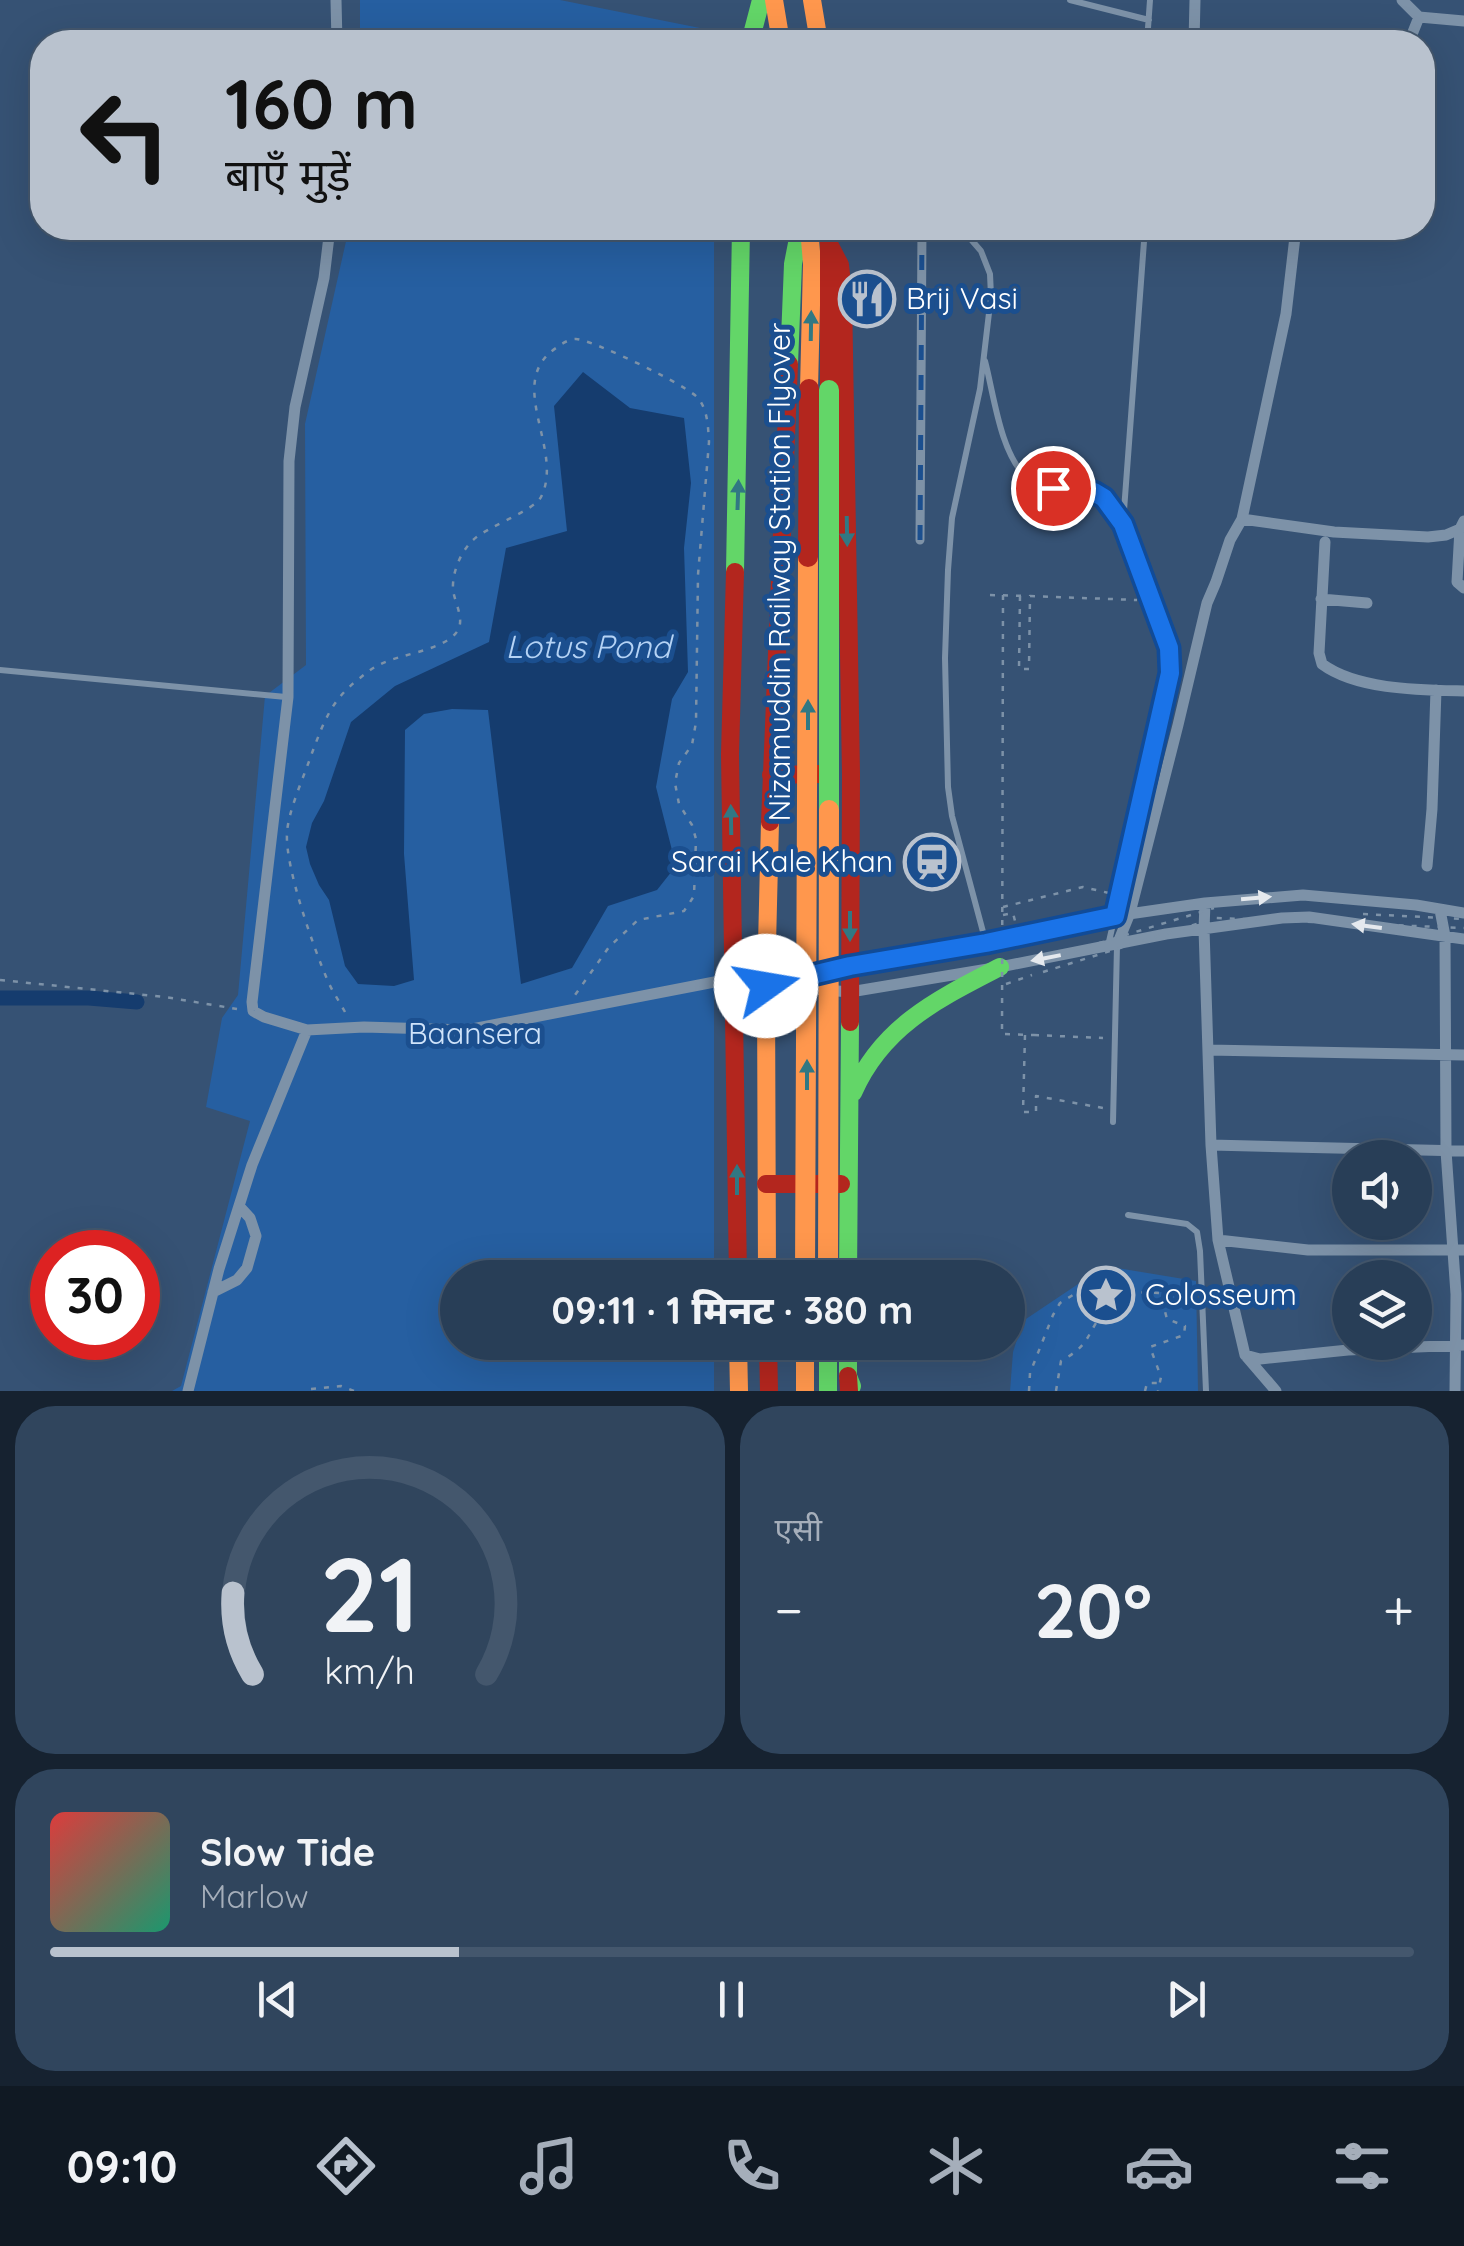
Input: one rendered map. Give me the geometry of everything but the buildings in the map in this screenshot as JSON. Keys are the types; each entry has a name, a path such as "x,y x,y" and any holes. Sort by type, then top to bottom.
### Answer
{"main road":[{"path":"753,30 761,0"},
{"path":"774,0 780,30"},
{"path":"812,0 818,30"},
{"path":"738,1260 730,754 740,454 740,240"},
{"path":"768,1260 770,774 793,264 798,240"},
{"name":"Nizamuddin Railway Station Flyover","path":"809,240 819,390 828,1260"},
{"name":"Nizamuddin Railway Station Flyover","path":"805,1260 819,390 829,240"},
{"path":"831,240 840,265 843,294 851,774 848,1260"},
{"path":"770,774 851,774"},
{"path":"849,1108 858,1077 870,1057 896,1030 947,994 1002,976"},
{"path":"766,1184 848,1184"},
{"path":"738,1360 738,1391"},
{"path":"768,1360 769,1391"},
{"path":"805,1360 805,1391"},
{"path":"828,1360 828,1391"},
{"path":"849,1360 850,1386"}],"street":[{"path":"336,0 337,30"},
{"path":"1194,30 1195,0"},
{"path":"1402,0 1419,17 1464,20"},
{"path":"1414,30 1419,17"},
{"path":"329,240 289,461 288,697 252,1002 254,1012 307,1030 467,1030 734,978"},
{"path":"1113,946 1130,913 1206,604 1242,519 1286,314 1295,240"},
{"path":"1242,519 1334,532 1428,537 1446,535 1462,525"},
{"path":"1462,525 1457,582 1464,588"},
{"path":"1325,542 1319,653 1322,664 1346,678 1374,684 1464,691"},
{"path":"1321,599 1367,603"},
{"path":"1427,866 1436,690"},
{"path":"766,986 850,966 1130,913 1304,896 1416,905 1464,916"},
{"path":"1210,905 1204,928 1218,1240 1245,1355 1276,1391"},
{"path":"1440,910 1445,936 1446,1151 1459,1250 1455,1391"},
{"path":"766,986 850,992 1002,976 1113,946 1282,918 1464,938"},
{"path":"188,1391 213,1292 252,1166 307,1030"},
{"path":"1209,1050 1464,1055"},
{"path":"1211,1145 1464,1151"},
{"path":"213,1292 237,1280 247,1268 256,1236 250,1218 239,1206"},
{"path":"1218,1240 1308,1250 1459,1250"},
{"path":"1245,1355 1260,1359 1459,1345"}],"lane":[{"path":"1070,0 1149,20"},
{"path":"1148,30 1150,0"},
{"path":"971,240 981,251 990,274 991,296 980,390 952,518 945,658 952,816 986,943"},
{"path":"1123,524 1144,240"},
{"path":"984,355 1004,439 1026,476 1038,484 1094,492 1104,498 1123,524 1169,648 1170,673 1115,916 1113,1122"},
{"path":"0,670 288,697"},
{"path":"1128,1215 1187,1224 1197,1232 1206,1391"}],"path":[{"path":"352,1028 323,969 290,860 287,831 296,799 323,723 336,699 378,665 439,644 456,633 461,620 453,588 454,571 468,544 486,529 538,503 548,483 548,463 533,388 539,368 551,351 577,339 668,378 698,396 708,420 698,575 696,722 692,744 679,763 675,783 679,804 696,839 694,896 684,912 638,920 609,947 572,998 578,1008"},
{"path":"990,595 1151,600"},
{"path":"1003,596 1002,1034 1114,1038"},
{"path":"1020,596 1019,669 1029,669 1030,596"},
{"path":"1003,907 1083,887 1120,896"},
{"path":"1038,962 1210,905"},
{"path":"1003,915 1013,913"},
{"path":"1363,914 1464,916"},
{"path":"1002,976 1042,972 1216,918 1464,928"},
{"path":"0,980 165,997 254,1012"},
{"path":"1025,1035 1023,1112 1036,1112 1036,1096 1113,1110"},
{"path":"1112,1274 1123,1281 1128,1292 1125,1305 1115,1314 1102,1314 1092,1307 1087,1296 1090,1284 1100,1276 1112,1274"},
{"path":"1128,1292 1160,1293 1167,1318 1186,1326 1184,1335 1150,1347 1161,1377 1158,1391"},
{"path":"1029,1391 1035,1356 1060,1302 1072,1294 1087,1296"},
{"path":"1056,1391 1061,1361 1087,1342 1102,1314"},
{"path":"1145,1391 1147,1383 1160,1383"},
{"path":"311,1389 341,1386 354,1391"}],"green space":[{"path":"360,0 560,0 710,30 360,30"},
{"name":"Baansera","path":"346,240 714,240 714,1260 440,1260 440,1360 714,1360 714,1391 172,1391 181,1386 250,1121 206,1107 222,1018 238,995 265,696 306,665 305,424"},
{"path":"1105,1266 1196,1281 1198,1391 1010,1391 1012,1360 1025,1360 1025,1320"}],"water":[{"name":"Lotus Pond","path":"583,372 630,408 684,418 691,483 684,548 688,672 672,699 656,787 676,866 657,890 608,906 572,968 521,984 488,710 452,709 424,714 405,730 404,854 414,980 394,986 358,984 345,966 329,900 310,864 306,847 312,823 324,801 351,722 395,686 489,642 506,548 567,531 554,406"}],"waterway":[{"path":"0,998 137,1002"}],"railway":[{"path":"920,540 922,240"}],"traffic: fast":[{"path":"753,30 761,0"},
{"path":"735,572 741,240"},
{"path":"789,364 798,240"},
{"path":"829,390 829,810"},
{"path":"853,1093 879,1050 896,1032 934,1003 1000,967"},
{"path":"848,1260 850,1022"},
{"path":"828,1360 828,1391"},
{"path":"848,1360 852,1386"}],"traffic: slow":[{"path":"774,0 779,30"},
{"path":"812,0 817,30"},
{"path":"809,389 810,240"},
{"path":"805,1260 808,557"},
{"path":"828,1260 829,810"},
{"path":"767,1260 770,822"},
{"path":"738,1360 739,1391"},
{"path":"805,1360 805,1391"}],"traffic: jam":[{"path":"829,240 840,265 843,293 851,774 850,1022"},
{"path":"829,244 829,390"},
{"path":"770,822 789,364"},
{"path":"808,557 809,389"},
{"path":"735,572 730,754 738,1260"},
{"path":"771,775 821,774"},
{"path":"766,1184 841,1184"},
{"path":"768,1360 769,1391"},
{"path":"848,1376 849,1391"}],"place":[{"name":"Brij Vasi","path":"867,299"},
{"name":"Sarai Kale Khan","path":"932,862"},
{"name":"Colosseum","path":"1106,1295"}],"route":[{"path":"766,986 850,966 1115,916 1170,673 1169,648 1123,524 1104,498 1094,492 1053,488"}]}
